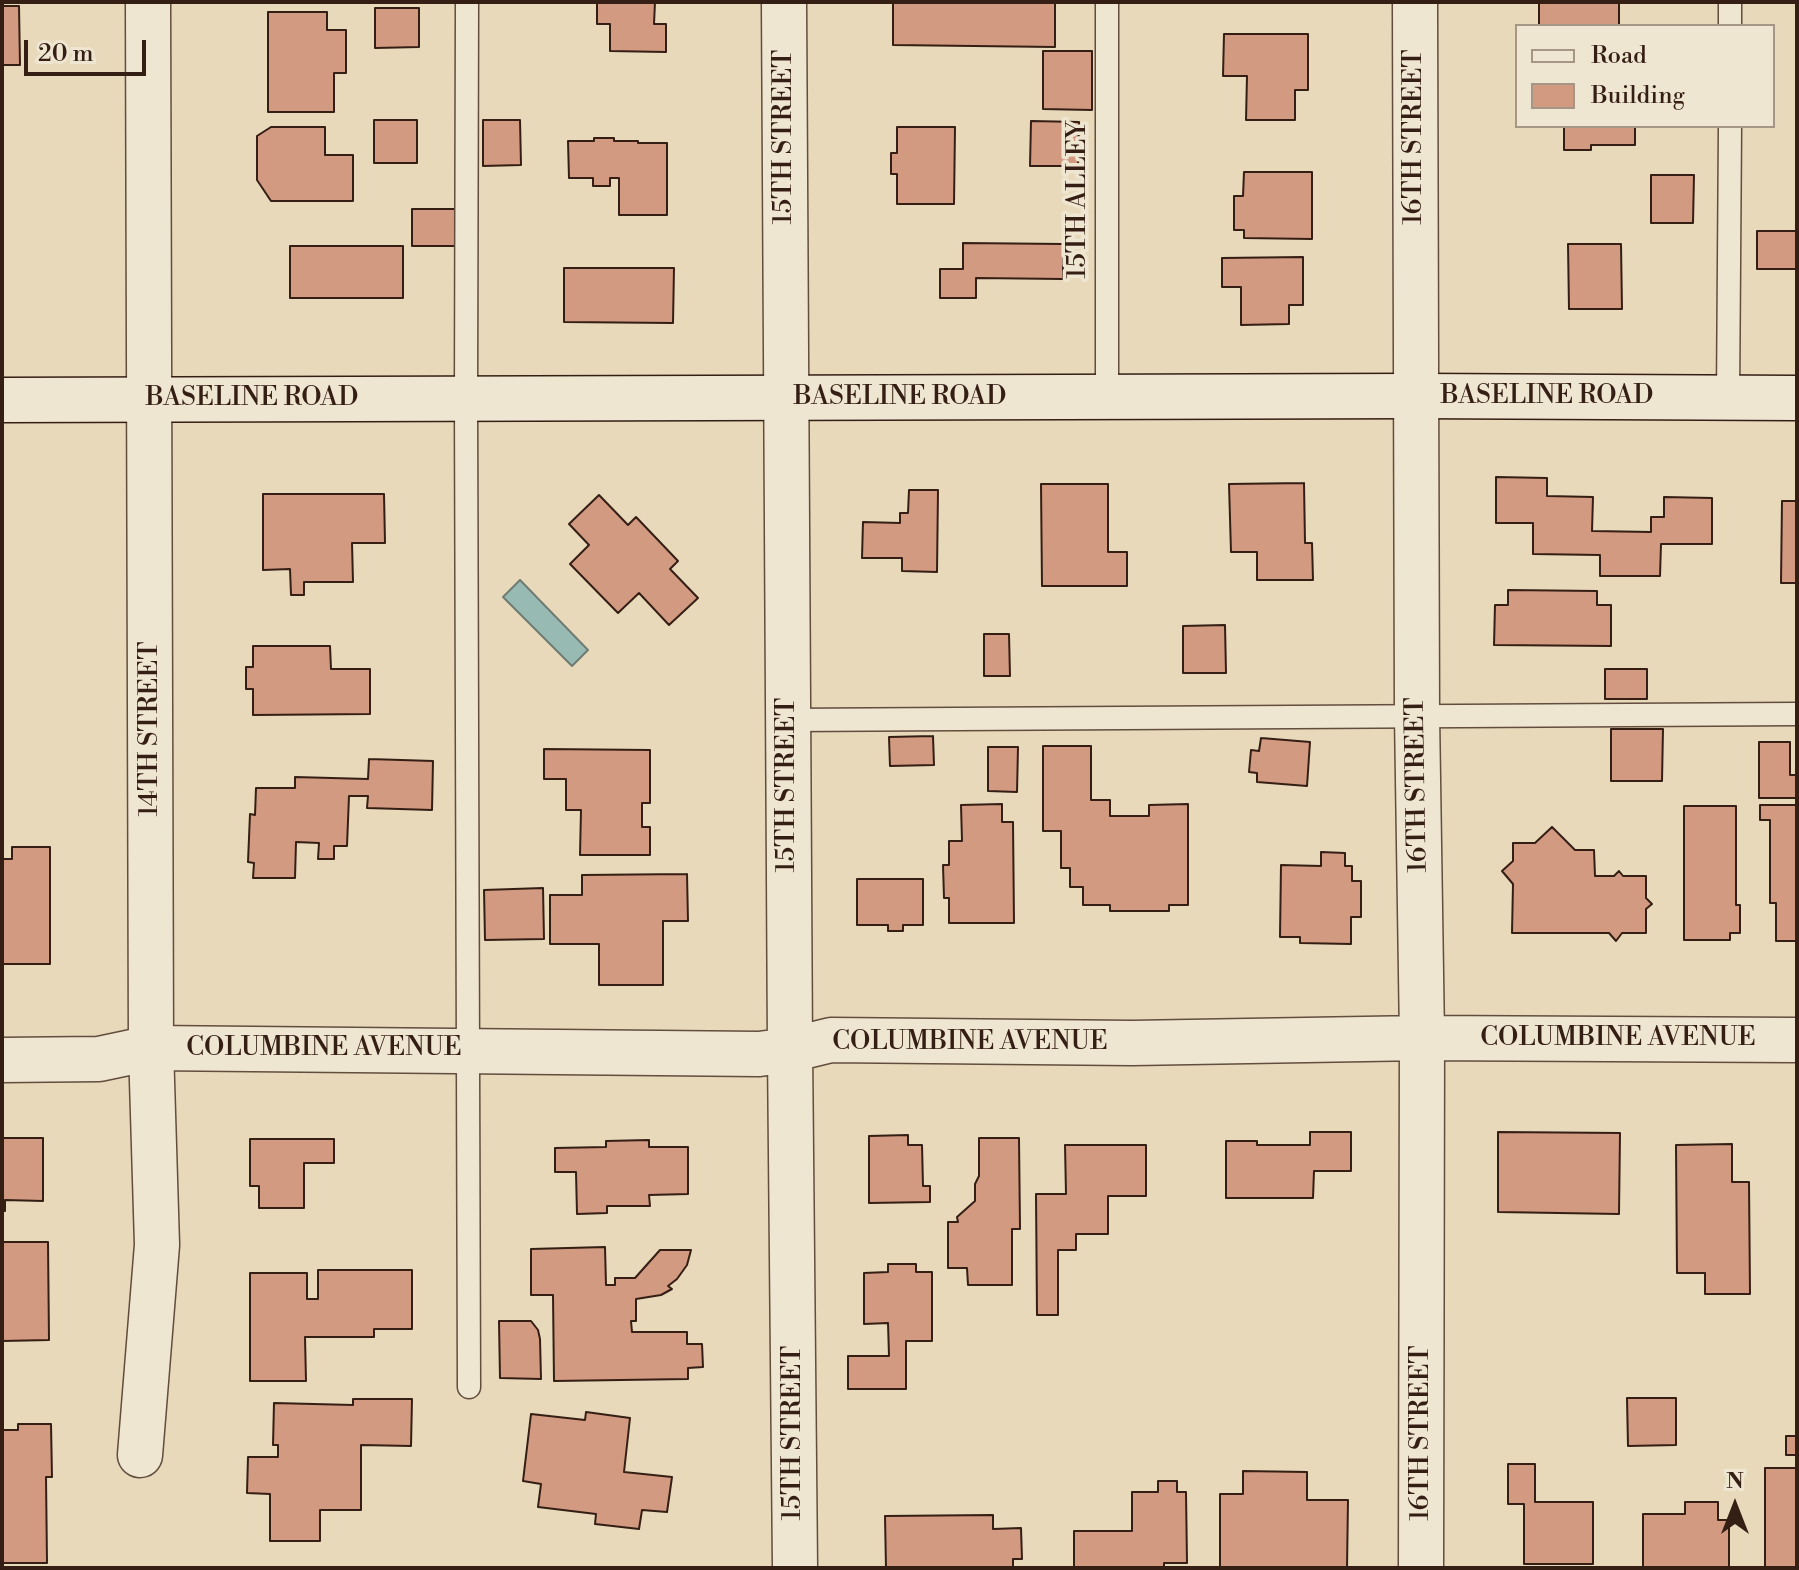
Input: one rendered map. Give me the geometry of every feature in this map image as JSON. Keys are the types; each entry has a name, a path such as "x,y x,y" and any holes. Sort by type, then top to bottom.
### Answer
{"street":[{"name":"14TH STREET","path":"140,1455 157,1245 151,1048 148,2"},
{"name":"15TH STREET","path":"784,2 795,1568"},
{"name":"16TH STREET","path":"1415,2 1417,715 1422,1038 1421,1568"},
{"name":"BASELINE ROAD","path":"2,400 1416,396 1797,398"},
{"name":"COLUMBINE AVENUE","path":"2,1060 99,1059 151,1048 759,1054 831,1040 1132,1043 1422,1038 1797,1040"}],"lane":[{"path":"467,2 469,1387"},
{"name":"15TH ALLEY","path":"1107,2 1107,398"},
{"path":"1730,2 1730,24"},
{"path":"1728,398 1730,128"},
{"path":"788,720 1797,714"}],"water":[{"path":"520,580 588,650 572,666 503,597"}],"building":[{"path":"597,2 655,2 654,24 666,24 666,52 610,51 610,24 597,24"},
{"path":"893,2 1055,2 1055,47 893,45"},
{"path":"1539,2 1619,2 1619,24 1539,24"},
{"path":"2,6 19,6 20,65 2,65"},
{"path":"375,8 419,8 419,47 375,48"},
{"path":"268,12 327,12 327,30 346,30 346,73 334,73 334,112 268,112"},
{"path":"1224,34 1308,34 1308,90 1295,90 1295,120 1246,120 1247,76 1223,76"},
{"path":"1043,51 1092,51 1092,110 1043,109"},
{"path":"374,120 417,120 417,163 374,163"},
{"path":"483,120 520,120 521,165 483,166"},
{"path":"1031,121 1079,122 1078,166 1030,166"},
{"path":"271,127 325,127 325,155 353,155 353,201 271,201 257,180 257,136"},
{"path":"897,127 955,127 954,204 897,204 897,174 891,174 891,153 897,153"},
{"path":"1564,128 1635,128 1635,145 1591,145 1591,150 1564,150"},
{"path":"594,138 667,143 667,215 619,215 619,178 610,178 610,186 593,186 593,178 569,178 568,141 594,141"},
{"path":"1244,172 1312,172 1312,239 1244,238 1244,230 1234,230 1234,196 1243,196"},
{"path":"1651,175 1694,175 1693,223 1651,223"},
{"path":"412,209 457,209 457,246 412,246"},
{"path":"1757,231 1797,231 1797,269 1757,269"},
{"path":"963,243 1063,244 1063,279 976,278 976,298 940,298 940,269 963,269"},
{"path":"1568,244 1621,244 1622,309 1569,309"},
{"path":"290,246 403,246 403,298 290,298"},
{"path":"1303,257 1303,305 1289,305 1289,324 1241,325 1241,287 1222,287 1222,258"},
{"path":"564,268 674,268 673,323 564,322"},
{"path":"1496,477 1547,478 1547,496 1593,497 1592,531 1651,532 1651,517 1664,517 1664,497 1712,498 1712,544 1661,544 1660,576 1600,576 1600,555 1533,554 1533,523 1496,523"},
{"path":"1304,483 1305,543 1312,543 1313,580 1257,580 1257,552 1231,552 1229,484"},
{"path":"1041,484 1108,484 1108,552 1127,552 1127,586 1042,586"},
{"path":"909,490 938,490 937,572 902,571 902,558 862,558 863,522 900,523 900,513 908,513"},
{"path":"263,494 384,494 385,543 352,543 353,582 304,582 304,595 291,595 290,569 263,570"},
{"path":"599,495 628,525 636,517 678,561 670,569 698,598 669,625 639,593 618,613 570,564 589,545 569,524"},
{"path":"1782,501 1797,501 1797,583 1781,583"},
{"path":"1508,590 1597,591 1597,605 1611,605 1611,646 1494,645 1495,605 1508,605"},
{"path":"1225,625 1226,673 1183,673 1183,626"},
{"path":"984,634 1009,634 1010,676 984,676"},
{"path":"253,646 330,646 331,669 370,669 370,714 253,715 253,689 246,689 246,667 253,667"},
{"path":"1605,669 1647,669 1647,699 1605,699"},
{"path":"1611,729 1663,729 1662,781 1611,781"},
{"path":"933,736 934,765 890,766 889,737"},
{"path":"1261,738 1310,742 1307,786 1257,782 1257,773 1249,772 1251,750 1259,751"},
{"path":"1759,742 1790,742 1790,775 1797,775 1797,798 1759,798"},
{"path":"1043,746 1091,746 1091,800 1110,800 1110,816 1149,816 1149,805 1188,804 1188,905 1169,905 1169,911 1110,911 1110,905 1083,905 1083,887 1070,887 1070,868 1061,868 1061,831 1043,831"},
{"path":"988,747 1018,747 1017,792 988,791"},
{"path":"544,749 650,750 650,803 642,803 642,827 650,827 650,855 580,855 581,810 566,810 566,779 544,779"},
{"path":"369,759 433,761 432,810 367,808 368,796 349,796 347,846 334,846 334,859 318,859 319,843 296,842 295,878 253,878 254,863 248,862 250,814 255,815 256,788 295,788 295,777 368,779"},
{"path":"1002,804 1002,822 1013,822 1014,923 949,923 949,898 944,898 943,865 949,865 949,841 962,841 961,805"},
{"path":"1760,805 1797,805 1797,941 1776,941 1776,903 1770,903 1770,820 1760,820"},
{"path":"1684,806 1736,806 1736,905 1740,905 1740,933 1730,933 1730,940 1684,940"},
{"path":"1552,827 1575,850 1594,850 1595,876 1614,876 1619,871 1623,876 1646,876 1646,898 1652,904 1646,909 1646,933 1622,933 1616,941 1609,933 1512,933 1513,884 1502,871 1513,861 1513,843 1535,843"},
{"path":"12,847 50,847 50,964 2,964 2,859 12,859"},
{"path":"1321,852 1345,853 1345,866 1352,866 1352,881 1361,881 1361,917 1351,917 1351,944 1300,943 1300,937 1280,937 1281,865 1321,866"},
{"path":"687,874 688,921 663,921 663,985 599,985 599,944 550,944 550,895 582,895 582,875"},
{"path":"857,879 923,879 923,925 903,925 903,931 888,931 888,925 857,925"},
{"path":"543,888 544,939 485,940 484,890"},
{"path":"1310,1132 1351,1132 1351,1171 1314,1171 1313,1198 1226,1198 1226,1141 1257,1141 1257,1145 1310,1145"},
{"path":"1498,1132 1620,1133 1619,1214 1498,1212"},
{"path":"908,1135 908,1145 922,1145 923,1186 930,1186 930,1202 869,1203 869,1136"},
{"path":"2,1138 43,1138 43,1201 5,1200 5,1211 2,1211"},
{"path":"979,1138 1019,1138 1020,1229 1012,1229 1012,1285 968,1285 967,1268 948,1268 948,1222 958,1222 957,1217 975,1201 975,1184 979,1176"},
{"path":"250,1139 334,1139 334,1163 304,1163 304,1208 259,1208 259,1186 250,1186"},
{"path":"649,1140 649,1147 688,1147 688,1194 649,1195 650,1206 607,1206 607,1213 577,1214 576,1172 555,1172 555,1148 606,1147 606,1141"},
{"path":"1732,1144 1732,1182 1749,1182 1750,1294 1705,1294 1705,1273 1677,1273 1676,1145"},
{"path":"1065,1145 1146,1145 1146,1196 1108,1196 1108,1234 1076,1234 1076,1250 1058,1250 1058,1315 1037,1315 1036,1194 1066,1194"},
{"path":"2,1242 48,1242 49,1340 2,1341"},
{"path":"605,1247 606,1285 615,1285 615,1278 635,1278 660,1250 691,1250 687,1265 668,1286 672,1289 661,1295 636,1299 636,1321 631,1321 632,1332 687,1332 687,1344 702,1344 703,1367 688,1368 688,1379 554,1381 553,1295 531,1295 531,1249"},
{"path":"888,1264 916,1264 916,1272 932,1272 932,1341 906,1341 906,1389 848,1389 848,1356 889,1356 888,1323 864,1324 864,1273 888,1272"},
{"path":"318,1270 412,1270 412,1329 374,1329 374,1337 305,1337 306,1381 250,1381 250,1273 307,1273 307,1299 318,1299"},
{"path":"499,1321 531,1321 538,1330 541,1379 500,1378"},
{"path":"1627,1398 1676,1398 1676,1445 1628,1446"},
{"path":"353,1399 412,1399 411,1446 361,1445 361,1510 320,1510 320,1541 270,1541 270,1494 247,1493 248,1457 278,1457 278,1445 273,1445 274,1403 353,1405"},
{"path":"586,1412 630,1418 624,1472 672,1477 667,1512 642,1510 639,1529 595,1524 596,1514 538,1507 541,1484 523,1481 531,1414 585,1420"},
{"path":"18,1424 51,1424 52,1477 46,1477 47,1563 2,1563 2,1430 18,1430"},
{"path":"1786,1436 1797,1436 1797,1455 1786,1455"},
{"path":"1508,1464 1535,1464 1535,1502 1593,1502 1593,1564 1524,1564 1524,1504 1508,1504"},
{"path":"1765,1468 1797,1468 1797,1568 1765,1568"},
{"path":"1243,1471 1307,1472 1307,1500 1348,1500 1347,1568 1220,1568 1220,1494 1243,1494"},
{"path":"1158,1481 1177,1481 1177,1492 1186,1492 1187,1563 1164,1563 1164,1568 1074,1568 1074,1531 1132,1531 1132,1492 1158,1492"},
{"path":"1685,1502 1718,1502 1718,1520 1729,1520 1729,1567 1643,1567 1643,1514 1685,1514"},
{"path":"993,1515 993,1529 1021,1528 1022,1559 1013,1559 1013,1568 886,1568 885,1516"}]}
